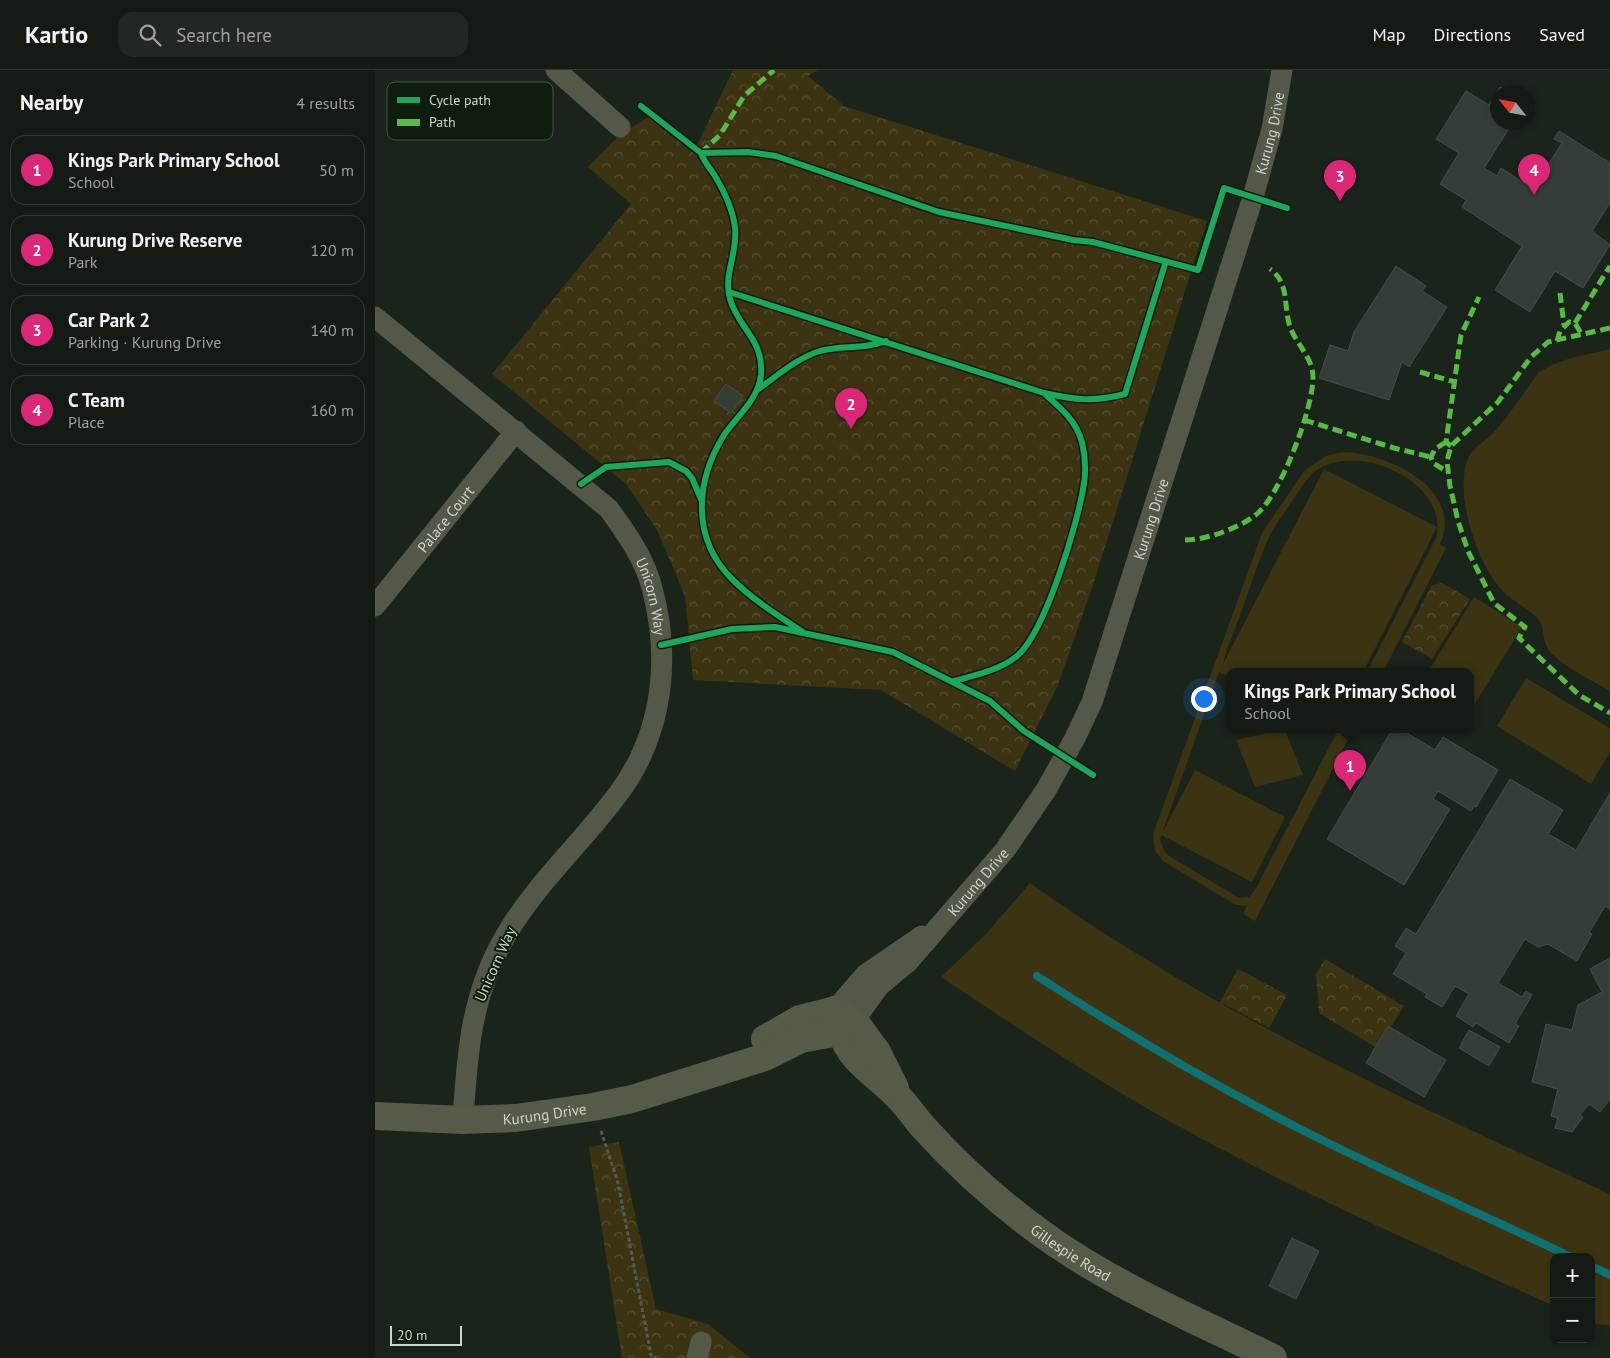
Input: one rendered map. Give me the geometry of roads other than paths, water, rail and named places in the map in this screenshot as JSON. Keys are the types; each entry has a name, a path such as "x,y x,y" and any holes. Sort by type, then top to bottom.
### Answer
{"street":[{"path":"555,70 578,88 620,127"},
{"name":"Kurung Drive","path":"375,1116 403,1119 463,1120 517,1118 593,1107 632,1099 765,1057 842,1021 865,975 878,964 935,928 976,885 1032,812 1075,738 1092,702 1253,197 1272,129 1282,70"},
{"name":"Unicorn Way","path":"375,317 609,509 629,538 652,588 661,645 663,676 659,706 650,734 638,761 621,789 520,913 505,936 477,1001 468,1042 463,1120"},
{"name":"Palace Court","path":"375,606 515,431"},
{"name":"Gillespie Road","path":"842,1021 861,1066 901,1100 929,1133 993,1195 1056,1244 1097,1269 1273,1358"}],"waterway":[{"path":"1037,976 1103,1018 1273,1115 1374,1165 1562,1253"},
{"path":"1595,1268 1610,1275"}],"place":[{"name":"C Team","path":"1534,195"},
{"name":"Car Park 2","path":"1340,201"},
{"name":"Kurung Drive Reserve","path":"851,429"},
{"name":"Kings Park Primary School","path":"1350,791"}]}
